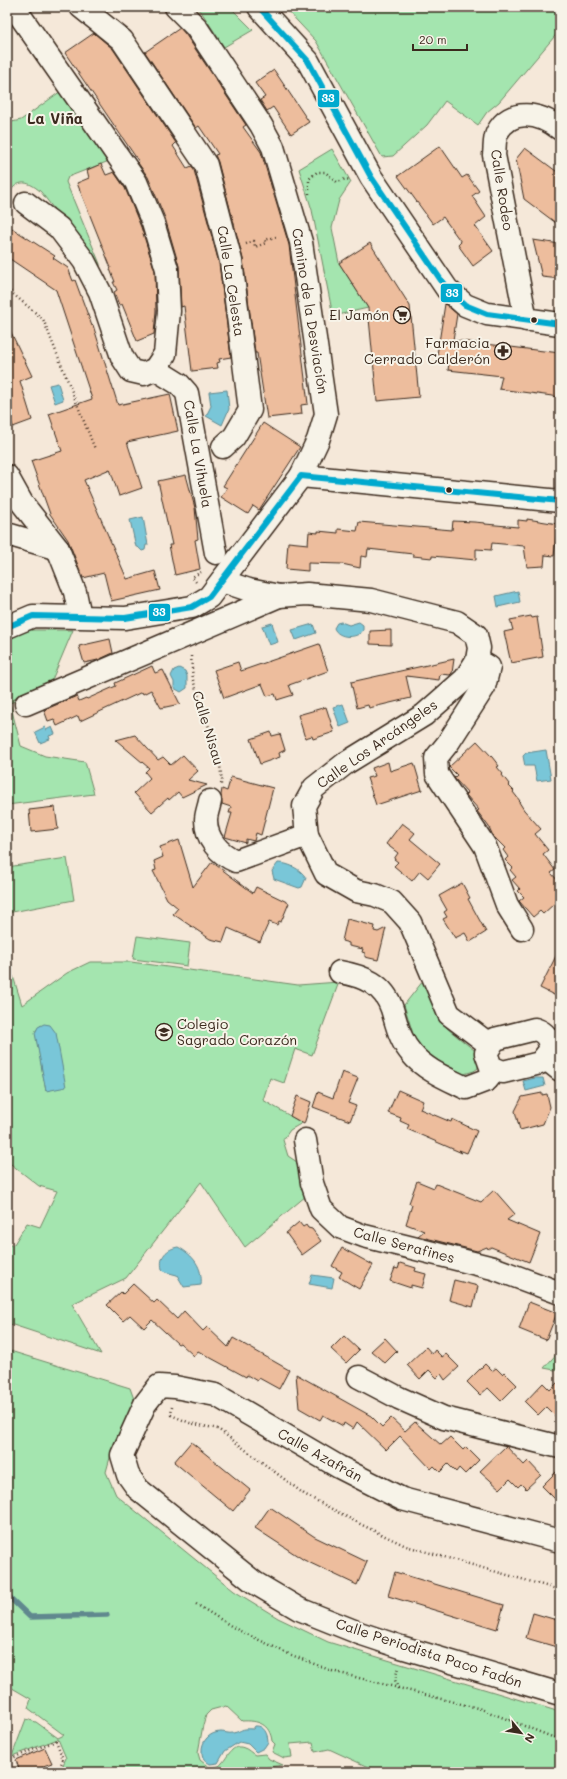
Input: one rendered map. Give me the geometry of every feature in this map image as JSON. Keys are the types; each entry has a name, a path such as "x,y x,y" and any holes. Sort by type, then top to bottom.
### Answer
{"street":[{"name":"Calle La Celesta","path":"81,7 122,40 206,165 228,249 250,410 234,437 223,447"},
{"name":"Camino de la Desviación","path":"7,627 33,616 125,618 192,606 209,597 301,476 318,440 326,414 313,314 300,238 273,146 262,125 196,27 176,7"},
{"path":"258,7 308,61 372,179 447,289 465,305 487,314 560,324"},
{"path":"12,8 136,182 153,223 167,269 169,311 165,354 155,369 144,374 131,371 122,357 100,292 84,261 59,228 26,203"},
{"name":"Calle Rodeo","path":"526,320 494,154 496,134 506,120 518,116 534,115 553,123 560,128"},
{"name":"Calle La Vihuela","path":"155,369 179,384 187,393 216,554"},
{"path":"7,476 22,503 58,549 75,592 80,616"},
{"path":"301,476 560,501"},
{"path":"7,534 58,549"},
{"path":"222,581 249,590 279,596 307,594 371,600 457,622 476,635 479,648 477,660 489,667 484,687 448,743 436,758 437,774 485,846 507,905 522,929"},
{"path":"26,704 279,596"},
{"name":"Calle Los Arcángeles","path":"477,660 465,678 424,715 346,763 314,788 304,806 307,835 326,874 356,891 375,895 392,902 410,922 449,1014 490,1045"},
{"path":"210,801 206,819 209,838 226,857 236,862 307,835"},
{"path":"340,972 363,977 381,989 392,1007 397,1028 404,1044 413,1055 438,1074 466,1088 487,1080 495,1070"},
{"path":"535,1029 544,1032 548,1037 554,1055 540,1063 503,1072 495,1070 491,1067 486,1053 495,1039 535,1029 560,1028"},
{"name":"Calle Serafines","path":"305,1140 312,1183 322,1210 340,1227 364,1236 493,1268 560,1293"},
{"path":"359,1376 399,1398 444,1418 560,1447"},
{"name":"Calle Azafrán","path":"122,1455 145,1404 160,1386 175,1387 216,1395 339,1467 402,1498 560,1541"},
{"name":"Calle Periodista Paco Fadón","path":"122,1455 128,1475 138,1489 255,1583 299,1609 359,1633 560,1694"}],"path":[{"path":"309,195 309,179 317,172 325,172 337,182 346,179 348,181 350,180"},
{"path":"228,249 254,241 256,246 266,243 264,240 281,235 283,243 300,238"},
{"path":"7,289 43,319 95,449"},
{"name":"Calle Nisau","path":"190,652 193,680 219,757 222,782 210,801"},
{"path":"172,1407 171,1415 190,1423 218,1429 304,1494 362,1525 406,1546 560,1590"},
{"path":"196,1604 236,1629 289,1654 332,1671 481,1708 560,1740"},
{"path":"7,1760 56,1741 63,1759 58,1772"}],"green space":[{"path":"195,7 230,7 253,30 224,47 202,13"},
{"path":"284,7 560,7 560,30 499,102 487,112 478,125 445,101 427,125 393,156 382,157 316,41"},
{"path":"61,91 109,161 68,177 66,182 100,266 97,266 41,192 36,188 26,183 18,184 10,192 7,198 7,123 21,120"},
{"path":"332,149 351,182 339,200 332,228 339,263 368,308 333,316 312,210 299,169"},
{"path":"31,630 73,630 49,687 10,703 21,746 45,756 85,762 94,794 7,805 7,640 22,632"},
{"path":"67,858 74,900 7,913 7,867"},
{"path":"137,936 190,943 187,966 133,959"},
{"name":"Colegio Sagrado Corazón","path":"90,962 131,962 298,985 339,982 312,1055 295,1049 284,1083 270,1078 263,1100 302,1123 290,1130 283,1140 288,1156 300,1164 306,1196 245,1247 201,1182 126,1278 72,1304 101,1354 7,1323 7,1246 14,1244 27,1223 40,1227 57,1191 39,1186 7,1161 7,977 13,976 22,1005 67,973","holes":["41,1025 46,1091 36,1036 36,1030"]},
{"path":"423,981 441,1021 448,1029 474,1050 479,1059 478,1068 474,1071 464,1074 439,1061 423,1050 415,1040 404,1005"},
{"path":"7,1350 130,1388 135,1402 114,1443 106,1472 116,1495 234,1591 278,1618 328,1642 560,1712 560,1772 386,1772 368,1767 329,1749 315,1752 313,1742 290,1744 292,1757 284,1758 272,1752 275,1744 272,1741 271,1735 266,1727 258,1722 242,1721 226,1706 211,1710 206,1715 198,1753 200,1760 210,1768 217,1767 233,1749 240,1747 247,1749 255,1755 265,1754 269,1759 283,1765 235,1772 60,1772 66,1758 58,1739 12,1756 26,1719 36,1722 58,1738 64,1735 28,1708 31,1699 7,1685"},
{"path":"560,1350 560,1371 544,1368"}],"water":[{"path":"58,383 63,400 55,403 49,385"},
{"path":"227,390 229,409 222,425 206,416 211,406 209,392"},
{"path":"143,517 148,545 146,545 145,550 142,551 136,547 130,520"},
{"path":"518,591 520,602 498,607 496,596"},
{"path":"341,622 349,625 359,622 363,625 363,630 357,635 344,636 336,632 334,628 337,623"},
{"path":"272,623 278,642 269,645 262,626"},
{"path":"313,624 316,633 296,640 292,630"},
{"path":"179,668 185,671 187,676 187,688 181,692 174,688 174,682 171,676 174,670"},
{"path":"343,704 350,723 340,727 333,707"},
{"path":"45,727 46,730 52,727 55,734 49,736 50,739 40,743 35,732"},
{"path":"546,750 551,779 537,781 534,766 525,766 523,756 526,753"},
{"path":"278,863 290,865 298,869 304,875 306,878 302,887 299,888 274,879 272,871"},
{"path":"44,1024 50,1025 56,1033 66,1087 46,1091 35,1033 38,1027"},
{"path":"543,1078 545,1086 526,1091 523,1081"},
{"path":"178,1247 196,1262 199,1267 201,1285 184,1287 177,1275 165,1272 162,1269 162,1260 167,1251"},
{"path":"312,1275 334,1278 332,1288 309,1284"},
{"path":"255,1726 261,1727 266,1733 268,1742 264,1748 256,1752 248,1744 239,1742 225,1751 218,1763 210,1764 204,1759 202,1754 203,1744 210,1735 217,1732 232,1733 244,1729 253,1729"}],"building":[{"path":"180,28 246,125 243,127 261,152 289,245 308,404 301,405 302,414 267,418 257,353 255,353 243,259 215,155 218,154 199,126 196,128 145,52"},
{"path":"94,33 113,49 176,143 173,146 187,168 192,166 194,170 219,263 231,357 219,359 220,362 217,363 218,368 192,371 184,306 181,307 179,266 165,218 148,177 138,163 139,162 65,53"},
{"path":"274,70 309,122 291,134 273,107 267,111 260,100 265,97 255,83"},
{"path":"440,146 462,178 467,175 479,191 472,196 486,217 475,226 493,251 473,266 458,245 461,242 443,217 433,224 398,176"},
{"path":"525,148 560,174 560,226 524,199 516,159"},
{"path":"101,164 106,175 114,172 125,188 141,227 155,271 156,311 154,334 137,341 122,304 119,305 114,292 117,290 113,282 115,282 110,269 111,268 77,183 89,178 87,170"},
{"path":"7,225 55,256 53,258 68,268 73,281 75,280 92,326 93,325 118,405 170,394 178,431 127,442 142,488 119,496 110,469 84,480 127,579 155,571 160,590 111,601 104,573 83,578 68,540 50,514 31,461 62,451 49,414 92,399 56,290 7,257"},
{"path":"533,240 560,244 560,279 542,277"},
{"path":"370,243 410,306 419,397 377,401 368,308 339,263"},
{"path":"445,304 457,314 453,340 560,353 560,397 499,389 502,376 448,370 450,357 437,355"},
{"path":"7,324 32,376 20,381 32,420 13,427 7,406"},
{"path":"263,423 300,447 259,510 253,506 248,514 221,497 227,488 223,486"},
{"path":"186,475 195,508 198,539 195,540 200,569 175,575 169,545 172,545 158,481"},
{"path":"527,519 558,524 554,556 545,555 544,566 527,567 524,546 492,543 491,550 476,549 476,560 432,556 432,558 413,556 413,554 368,549 367,557 361,556 360,568 342,564 308,563 308,571 286,569 288,542 308,544 309,532 318,533 318,531 338,533 338,529 357,531 359,522 452,530 453,521 518,527 518,520 527,521"},
{"path":"531,616 532,618 537,617 543,657 511,663 504,632 513,630 510,620"},
{"path":"391,630 391,645 370,644 370,631"},
{"path":"110,639 113,653 98,660 84,663 79,646"},
{"path":"319,644 328,671 289,685 293,695 277,700 275,694 267,696 262,684 224,698 214,670 238,662 241,671"},
{"path":"454,659 452,673 450,675 440,674 439,680 406,676 411,698 369,708 368,705 357,708 351,682"},
{"path":"152,666 155,673 163,670 180,704 161,708 151,690 143,694 142,692 80,721 78,716 57,726 54,719 48,721 44,710 77,696 79,701 86,698 87,699 116,686 115,683"},
{"path":"326,707 334,732 313,739 312,736 305,738 298,715"},
{"path":"271,732 272,736 280,734 285,750 279,753 280,757 260,764 251,739"},
{"path":"135,735 158,760 163,757 171,765 183,755 198,771 188,780 207,785 182,797 178,792 169,800 168,798 152,812 134,793 150,778 145,772 149,768 116,740"},
{"path":"477,741 499,766 497,767 503,774 502,775 509,784 508,785 514,791 513,792 520,801 519,802 524,810 541,829 535,834 548,850 543,854 555,870 551,873 560,883 560,894 554,904 543,914 540,911 533,917 519,901 524,897 518,891 520,889 512,880 516,877 510,870 513,868 505,860 508,857 503,850 505,848 493,836 489,827 477,811 479,810 466,795 468,793 454,778 457,775 449,767"},
{"path":"388,762 390,771 414,763 422,790 376,805 367,778 375,776 372,768"},
{"path":"231,777 273,788 261,835 256,833 254,841 246,839 246,843 225,837 232,813 229,813 231,807 222,804 221,795 222,789 227,791"},
{"path":"55,807 58,829 31,832 29,810"},
{"path":"402,823 415,833 410,839 440,864 428,878 420,871 412,881 394,866 398,862 394,859 398,853 386,844"},
{"path":"179,840 193,887 212,862 253,893 256,887 289,903 281,922 279,921 277,925 269,922 260,942 228,928 223,942 210,939 173,914 178,908 167,899 153,871 156,870 154,861 163,857 160,847"},
{"path":"462,883 470,898 468,899 486,932 470,942 465,933 455,938 443,919 447,917 444,912 447,910 439,896"},
{"path":"347,919 375,926 374,931 378,932 386,928 378,960 365,957 365,953 362,952 363,949 349,946 349,943 342,941"},
{"path":"560,948 560,998 540,988"},
{"path":"342,1072 358,1078 348,1103 356,1106 350,1121 313,1107 318,1092 333,1098"},
{"path":"398,1090 423,1101 420,1109 451,1122 452,1119 477,1131 467,1153 459,1150 462,1153 407,1129 409,1125 400,1121 401,1118 388,1113"},
{"path":"542,1093 542,1095 547,1094 550,1107 543,1124 520,1130 515,1111 522,1097"},
{"path":"297,1096 311,1102 304,1124 290,1116"},
{"path":"417,1181 434,1188 436,1184 481,1202 494,1190 515,1214 507,1220 540,1234 529,1262 491,1247 477,1251 418,1236 424,1231 406,1224 412,1205 409,1203"},
{"path":"299,1222 303,1227 306,1225 308,1228 312,1229 321,1241 302,1255 286,1233"},
{"path":"342,1248 373,1265 359,1289 339,1277 342,1272 332,1266"},
{"path":"400,1263 416,1268 415,1271 426,1274 422,1288 411,1285 411,1288 390,1281 395,1268 398,1269"},
{"path":"454,1280 478,1286 473,1307 449,1300"},
{"path":"133,1284 154,1303 157,1300 177,1319 184,1311 203,1331 207,1327 228,1347 233,1338 289,1370 279,1389 259,1378 257,1381 247,1375 246,1377 198,1351 194,1356 180,1343 178,1344 152,1320 144,1328 130,1315 123,1321 107,1305 121,1292 123,1294"},
{"path":"529,1302 557,1313 546,1340 519,1329"},
{"path":"344,1336 359,1350 346,1363 331,1349"},
{"path":"385,1338 397,1351 385,1363 371,1351"},
{"path":"426,1347 432,1354 435,1350 442,1357 446,1354 459,1367 445,1380 441,1374 437,1378 429,1370 420,1379 407,1365"},
{"path":"485,1364 492,1371 496,1368 502,1374 504,1372 517,1385 501,1401 488,1388 480,1395 467,1382"},
{"path":"296,1374 371,1416 382,1427 391,1418 405,1431 415,1422 441,1445 450,1437 463,1450 466,1447 479,1460 465,1474 459,1468 456,1472 448,1464 440,1472 434,1466 431,1469 400,1436 386,1450 357,1422 353,1429 344,1423 343,1426 323,1415 320,1420 299,1408"},
{"path":"560,1380 560,1421 546,1407 538,1415 525,1402 543,1383 550,1390"},
{"path":"191,1442 250,1490 233,1511 174,1462"},
{"path":"506,1446 524,1465 528,1461 541,1475 526,1489 521,1484 518,1487 510,1479 500,1489 480,1471"},
{"path":"560,1468 560,1504 542,1486"},
{"path":"270,1507 315,1537 367,1562 357,1585 304,1560 255,1528"},
{"path":"395,1572 504,1605 497,1629 388,1596"},
{"path":"533,1613 560,1621 560,1648 526,1638"},
{"path":"45,1748 52,1763 43,1766 46,1772 20,1772 16,1760"}],"waterway":[{"path":"7,1595 30,1617 107,1615"}],"transit line":[{"name":"33","path":"259,7 308,61 371,177 447,289 465,305 487,314 560,324"},
{"name":"33","path":"7,627 33,616 125,618 192,607 209,597 301,476 560,501"}],"place":[{"name":"El Jamón","path":"402,315"},
{"name":"Farmacia Cerrado Calderón","path":"503,351"},
{"name":"Colegio Sagrado Corazón","path":"164,1032"}],"district":[{"name":"La Viña","path":"55,119"}]}
